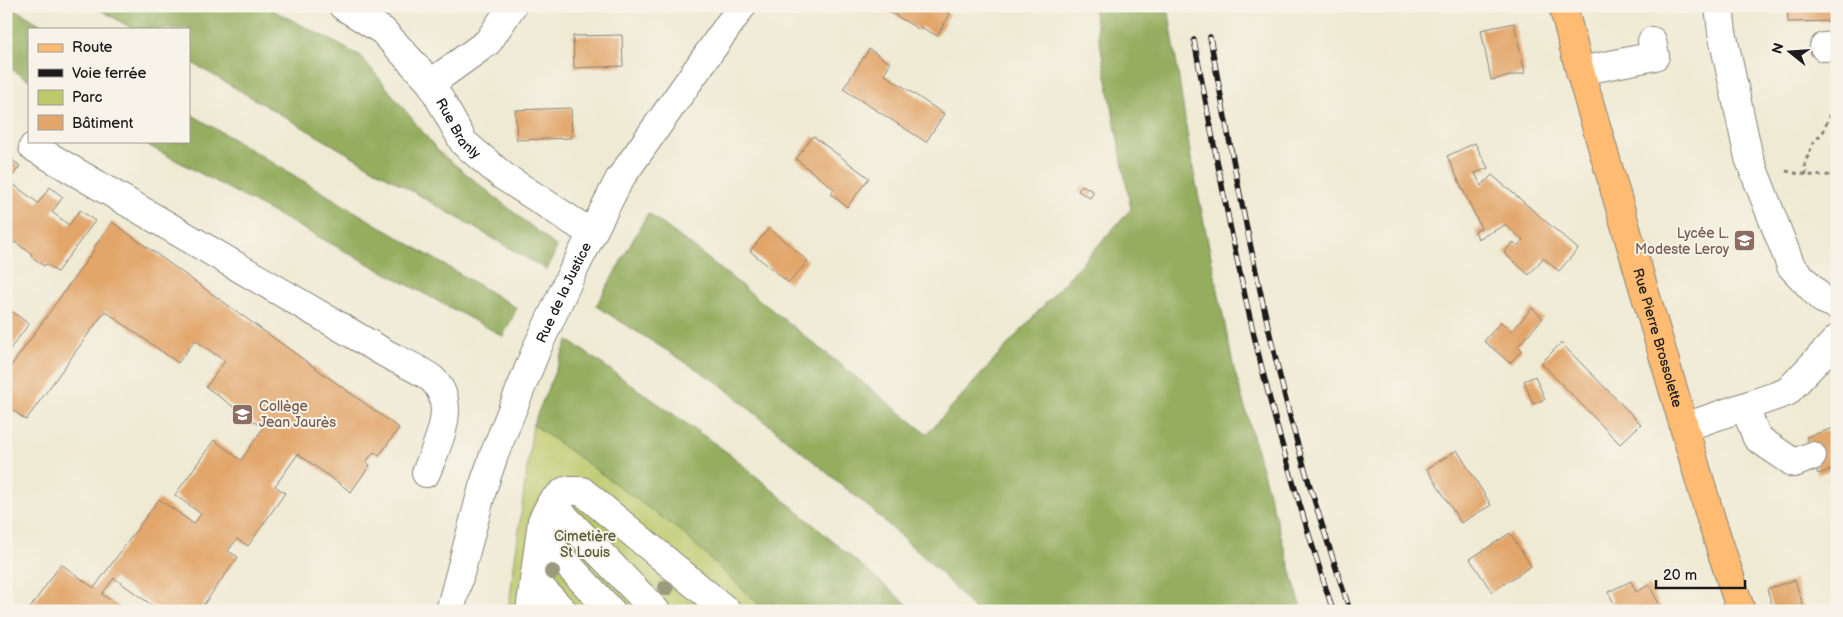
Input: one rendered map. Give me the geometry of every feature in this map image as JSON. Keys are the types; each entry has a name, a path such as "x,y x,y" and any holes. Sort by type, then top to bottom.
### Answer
{"main road":[{"name":"Rue Pierre Brossolette","path":"1563,6 1580,71 1711,519 1741,611"}],"street":[{"name":"Rue Branly","path":"342,6 383,31 431,83 464,143 503,176 591,233"},
{"path":"431,83 488,42 512,6"},
{"name":"Rue de la Justice","path":"450,611 483,487 537,348 570,276 620,180 742,6"},
{"path":"1719,6 1722,32 1749,158 1791,266 1822,299 1837,305"},
{"path":"1580,71 1655,56 1652,41"},
{"path":"33,147 385,354 432,378 443,392 445,408 441,432 426,472"},
{"path":"1685,427 1787,392 1837,339"},
{"path":"1745,406 1757,438 1794,464 1812,456"},
{"path":"530,611 542,521 551,503 565,491 582,491 727,611"},
{"path":"551,503 656,611"},
{"path":"541,536 611,611"},
{"path":"534,581 563,611"}],"path":[{"path":"1806,175 1805,162 1813,142 1823,132 1831,112 1837,110"},
{"path":"1779,169 1806,175 1826,176 1837,174"}],"green space":[{"path":"6,6 10,6 46,28 28,28 28,79 6,66"},
{"path":"94,6 265,6 361,56 439,152 557,247 547,270 190,62 190,28 131,28"},
{"path":"1093,6 1168,6 1191,159 1234,369 1302,611 976,611 938,570 871,509 717,382 596,306 648,213 927,434 1131,209"},
{"path":"190,114 517,308 503,336 142,142 190,142"},
{"path":"568,340 731,455 915,611 766,611 682,532 533,424"},
{"name":"Cimetière St Louis","path":"533,424 682,532 766,611 508,611"}],"building":[{"path":"880,6 937,6 950,14 937,36 921,27 920,30"},
{"path":"1787,6 1837,6 1837,21 1788,22"},
{"path":"1514,23 1525,73 1491,80 1481,30"},
{"path":"622,35 623,66 574,68 573,36"},
{"path":"869,49 890,63 884,74 944,114 926,142 843,89"},
{"path":"571,108 572,138 517,140 515,110"},
{"path":"813,136 869,178 847,207 831,194 834,189 796,159"},
{"path":"1475,143 1488,168 1475,173 1481,186 1492,175 1578,249 1559,271 1543,258 1529,275 1504,253 1513,242 1518,246 1523,240 1505,225 1478,239 1475,231 1481,228 1447,156"},
{"path":"10,158 20,166 9,181 38,203 50,187 63,197 52,212 69,225 80,210 95,221 57,272 46,264 44,266 31,256 32,254 15,242 13,244 6,239 6,162"},
{"path":"1082,185 1094,192 1090,198 1078,191"},
{"path":"112,222 399,428 379,456 374,452 366,462 370,465 351,492 298,454 275,486 285,493 248,546 237,539 228,551 238,557 199,611 160,611 114,578 102,594 125,611 28,611 61,564 94,588 159,499 194,524 201,514 175,495 214,440 241,460 263,428 206,387 225,361 195,340 178,363 105,311 26,420 6,405 6,373"},
{"path":"769,228 808,261 789,283 750,251"},
{"path":"6,307 29,324 6,354"},
{"path":"1532,308 1543,318 1518,346 1522,350 1510,363 1484,341 1501,322 1512,331"},
{"path":"1561,343 1641,424 1620,444 1541,363"},
{"path":"1535,376 1545,399 1533,404 1524,381"},
{"path":"1837,427 1837,468 1818,474 1806,437"},
{"path":"1457,450 1491,505 1461,523 1427,469"},
{"path":"1510,533 1531,566 1492,592 1470,559"},
{"path":"1795,580 1805,611 1774,611 1767,589"},
{"path":"1631,581 1636,592 1649,585 1663,611 1618,611 1608,592"}],"railway":[{"path":"1210,37 1244,218 1274,352 1300,451 1350,611"},
{"path":"1194,40 1248,311 1284,453 1333,611"}],"place":[{"name":"Lycée L. Modeste Leroy","path":"1745,241"},
{"name":"Collège Jean Jaurès","path":"243,414"}]}
